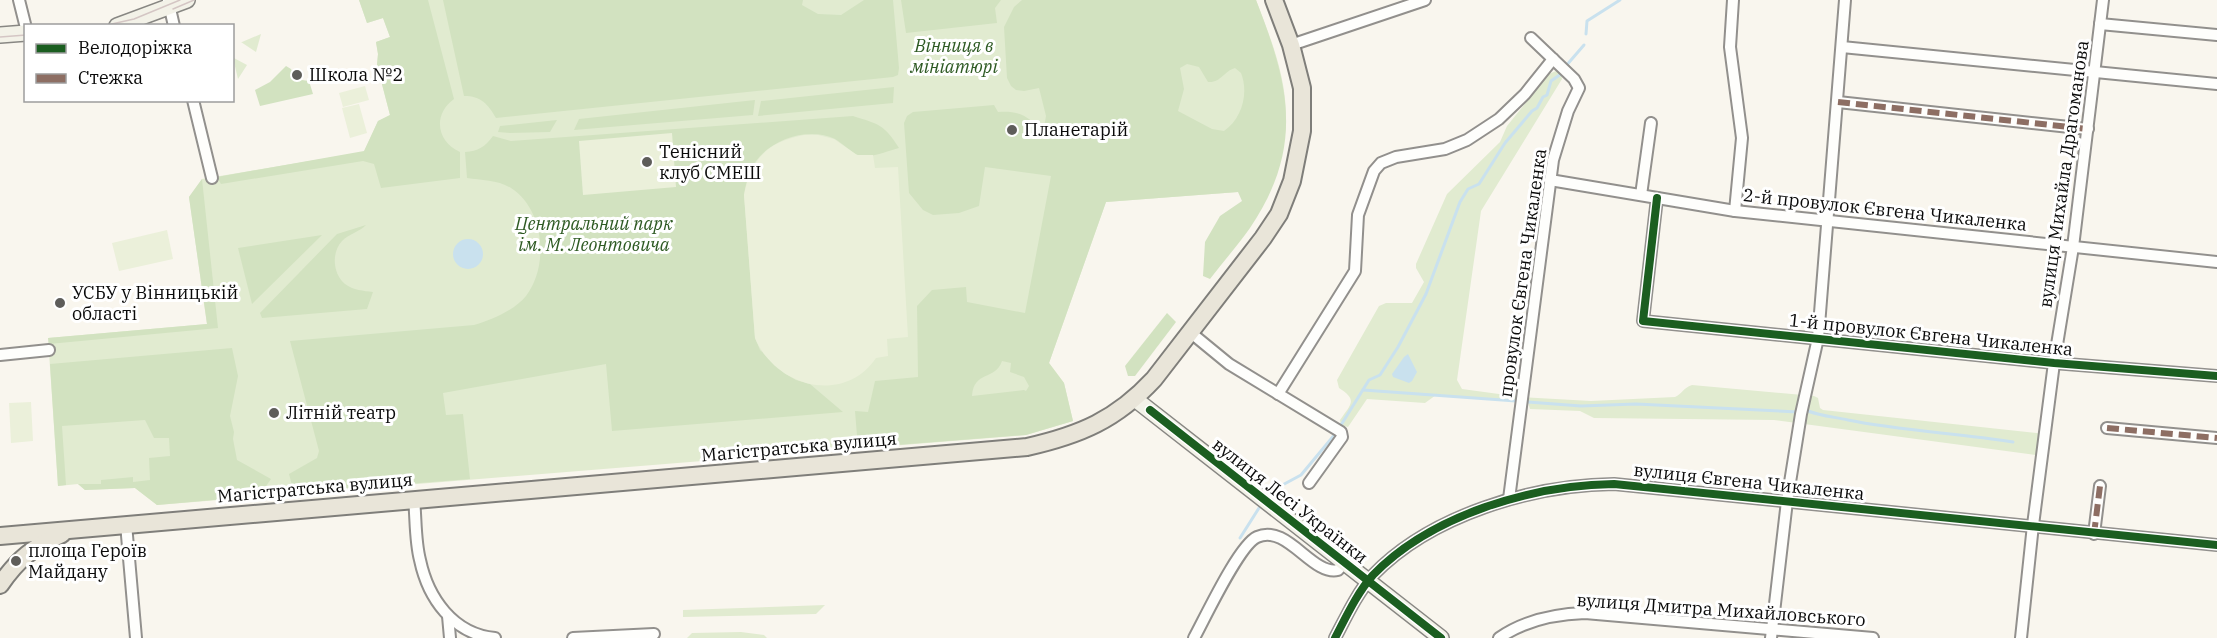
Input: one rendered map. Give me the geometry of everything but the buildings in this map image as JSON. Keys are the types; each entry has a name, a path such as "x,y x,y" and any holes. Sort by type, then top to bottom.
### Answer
{"main road":[{"path":"122,24 169,4 187,0"},
{"name":"Магістратська вулиця","path":"0,536 1027,447 1064,439 1094,427 1136,399 1154,379 1279,214 1299,153 1303,112 1300,80 1291,45 1274,0"},
{"path":"0,34 24,33"},
{"name":"вулиця Лесі Українки","path":"1136,399 1441,638"},
{"path":"0,585 14,566 30,551 74,529"}],"street":[{"path":"19,0 25,24"},
{"path":"1291,45 1425,0"},
{"path":"1733,0 1730,47 1742,138 1736,211"},
{"path":"1772,633 1786,501 1801,414 1818,338 1845,0"},
{"name":"вулиця Михайла Драгоманова","path":"2021,638 2033,525 2054,363 2073,247 2103,0"},
{"path":"169,4 174,24"},
{"path":"2100,24 2217,35"},
{"name":"провулок Євгена Чикаленка","path":"1509,500 1553,160 1568,111 1579,88 1574,79 1531,38"},
{"path":"1842,46 2217,84"},
{"path":"1278,394 1355,270 1358,215 1374,171 1381,163 1396,157 1445,149 1467,140 1505,112 1525,93 1553,59"},
{"path":"193,102 212,178"},
{"path":"1838,102 2088,129"},
{"path":"1641,195 1651,123"},
{"name":"2-й провулок Євгена Чикаленка","path":"1550,180 1736,211 2217,262"},
{"name":"1-й провулок Євгена Чикаленка","path":"1657,198 1643,321 2054,363 2217,376"},
{"path":"1190,332 1229,364 1340,430 1342,437 1309,483"},
{"path":"0,355 49,350"},
{"path":"2107,428 2217,438"},
{"name":"вулиця Євгена Чикаленка","path":"1335,638 1362,589 1405,546 1446,524 1509,500 1568,487 1614,484 2217,545"},
{"path":"2094,534 2100,486"},
{"path":"414,499 419,559 435,601 448,616 468,631 495,638"},
{"path":"126,524 136,638"},
{"path":"1194,638 1243,550 1258,536 1272,536 1281,539 1328,570 1338,570 1344,563"},
{"name":"вулиця Дмитра Михайловського","path":"1499,638 1535,621 1573,614 1609,614 1772,633 1873,638"},
{"path":"448,616 450,638"},
{"path":"573,638 654,634"}],"green space":[{"name":"Центральний парк ім. М. Леонтовича","path":"359,0 1256,0 1279,65 1286,107 1286,129 1276,175 1238,192 1106,202 1049,363 1064,383 1073,421 1026,435 157,505 135,488 85,490 78,484 58,486 48,338 207,324 189,197 202,179 364,152 378,121 390,115 377,65 376,42 390,37 383,18 367,23"},
{"path":"359,0 428,0 454,99 443,112 440,127 446,141 460,152 460,178 381,188 374,164 363,161 221,184 217,177 364,151 378,121 390,115 377,65 376,42 390,37 383,18 367,23"},
{"path":"443,0 803,0 802,5 818,14 841,15 864,0 893,0 898,75 496,118 483,102 475,97 464,96"},
{"path":"901,0 1001,0 995,8 997,23 906,33"},
{"path":"1022,0 1256,0 1277,60 1283,88 1286,115 1285,142 1279,170 1250,228 1210,279 1203,276 1205,242 1220,216 1242,201 1238,192 1106,202 1049,363 1064,383 1073,421 1026,435 858,448 855,411 868,412 875,381 918,377 917,306 932,290 966,287 967,302 1025,313 1051,176 985,167 979,206 959,213 933,215 923,210 909,193 904,123 907,116 913,112 994,105 998,112 1020,114 1039,127 1044,127 1046,116 1039,88 1016,90 1007,78 1004,27 1014,7","holes":["1187,64 1199,67 1208,82 1216,81 1235,68 1241,73 1244,89 1242,105 1235,120 1224,131 1212,129 1178,111 1184,89 1180,68","1002,361 1011,363 1010,372 1024,377 1029,386 1026,391 972,396 977,382 995,371"]},
{"path":"261,34 256,52 241,42 242,42"},
{"path":"234,58 247,65 238,79 234,62"},
{"path":"286,66 291,69 295,79 309,81 313,94 260,106 255,90 270,82"},
{"path":"1556,71 1561,74 1562,79 1481,211 1457,380 1462,389 1521,397 1591,401 1675,397 1692,385 1814,396 1818,398 1820,408 1823,410 2045,434 2043,456 1774,420 1594,418 1580,411 1530,409 1528,402 1436,395 1425,403 1367,399 1348,427 1341,425 1340,420 1350,406 1351,399 1339,388 1337,380 1379,306 1386,303 1412,303 1424,282 1416,264 1447,194 1500,142 1507,126 1549,74"},
{"path":"365,86 369,100 343,107 339,93"},
{"path":"894,87 893,103 758,116 761,101"},
{"path":"755,100 753,115 574,130 579,119"},
{"path":"359,104 367,133 350,138 342,108"},
{"path":"853,116 880,126 899,148 862,156 835,139 825,136 814,134 792,137 772,146 756,161 748,177 744,195 755,338 760,350 784,373 810,384 843,412 612,431 606,364 443,393 446,415 463,414 470,479 294,493 289,474 317,458 319,451 290,341 474,325 516,306 533,284 538,270 540,239 531,210 522,198 506,185 467,178 465,152 481,148 493,136 511,141"},
{"path":"557,120 550,132 498,132 500,126"},
{"path":"672,133 676,187 583,195 579,141"},
{"path":"804,135 818,135 834,139 857,155 873,155 875,168 898,167 908,337 887,339 888,356 876,358 862,373 846,382 828,385 811,384 793,378 765,355 755,338 744,195 747,182 756,162 763,154 780,142"},
{"path":"202,179 218,328 49,344 48,338 207,324 189,197"},
{"path":"366,225 342,241 336,251 335,263 338,275 345,284 355,289 373,292 367,309 262,318 260,313 337,234"},
{"path":"167,230 173,259 119,271 112,243"},
{"path":"322,235 252,304 238,248"},
{"path":"1167,313 1176,322 1135,376 1128,376 1125,366"},
{"path":"232,348 238,376 230,416 234,432 233,439 237,460 271,479 259,496 157,505 135,488 85,490 78,484 101,484 101,480 133,477 133,482 150,480 149,458 170,456 169,438 154,438 145,420 62,426 66,485 58,486 50,364"},
{"path":"31,402 33,441 11,443 9,403"},
{"path":"825,605 816,614 683,617 683,610"},
{"path":"741,632 764,635 767,638 687,638 692,633"}],"water":[{"path":"468,239 474,240 482,248 482,260 474,268 468,269 462,268 454,260 453,254 454,248 462,240"},
{"path":"1408,354 1417,372 1409,383 1393,377 1392,374"}],"waterway":[{"path":"1586,34 1587,21 1620,0"},
{"path":"1565,67 1584,45"},
{"path":"1341,425 1369,380 1380,375 1398,347 1426,294 1460,202 1468,189 1479,184 1505,143 1547,95 1551,81 1561,74"},
{"path":"1363,390 1516,401"},
{"path":"1528,402 1581,406 1636,404 1798,412"},
{"path":"1808,411 1868,424 2013,442"},
{"path":"1275,489 1301,475 1336,433"},
{"path":"1240,538 1259,508"}],"tram line":[{"path":"112,24 134,19 180,0"},
{"path":"173,9 194,0"},
{"path":"0,37 24,35"}],"marked path":[{"path":"1838,102 2088,129"},
{"path":"2107,428 2217,438"},
{"path":"2094,534 2100,486"}],"cycle path":[{"path":"1657,198 1643,321 2054,363 2217,376"},
{"path":"1150,410 1441,638"},
{"path":"1335,638 1357,597 1373,575 1397,554 1424,536 1484,507 1517,497 1582,486 1614,484 2217,545"}],"place":[{"name":"Школа №2","path":"297,75"},
{"name":"Планетарій","path":"1012,130"},
{"name":"Тенісний клуб СМЕШ","path":"647,162"},
{"name":"УСБУ у Вінницькій області","path":"60,303"},
{"name":"Літній театр","path":"274,413"},
{"name":"площа Героїв Майдану","path":"16,561"}],"park label":[{"name":"Вінниця в мініатюрі","path":"954,56"}]}
